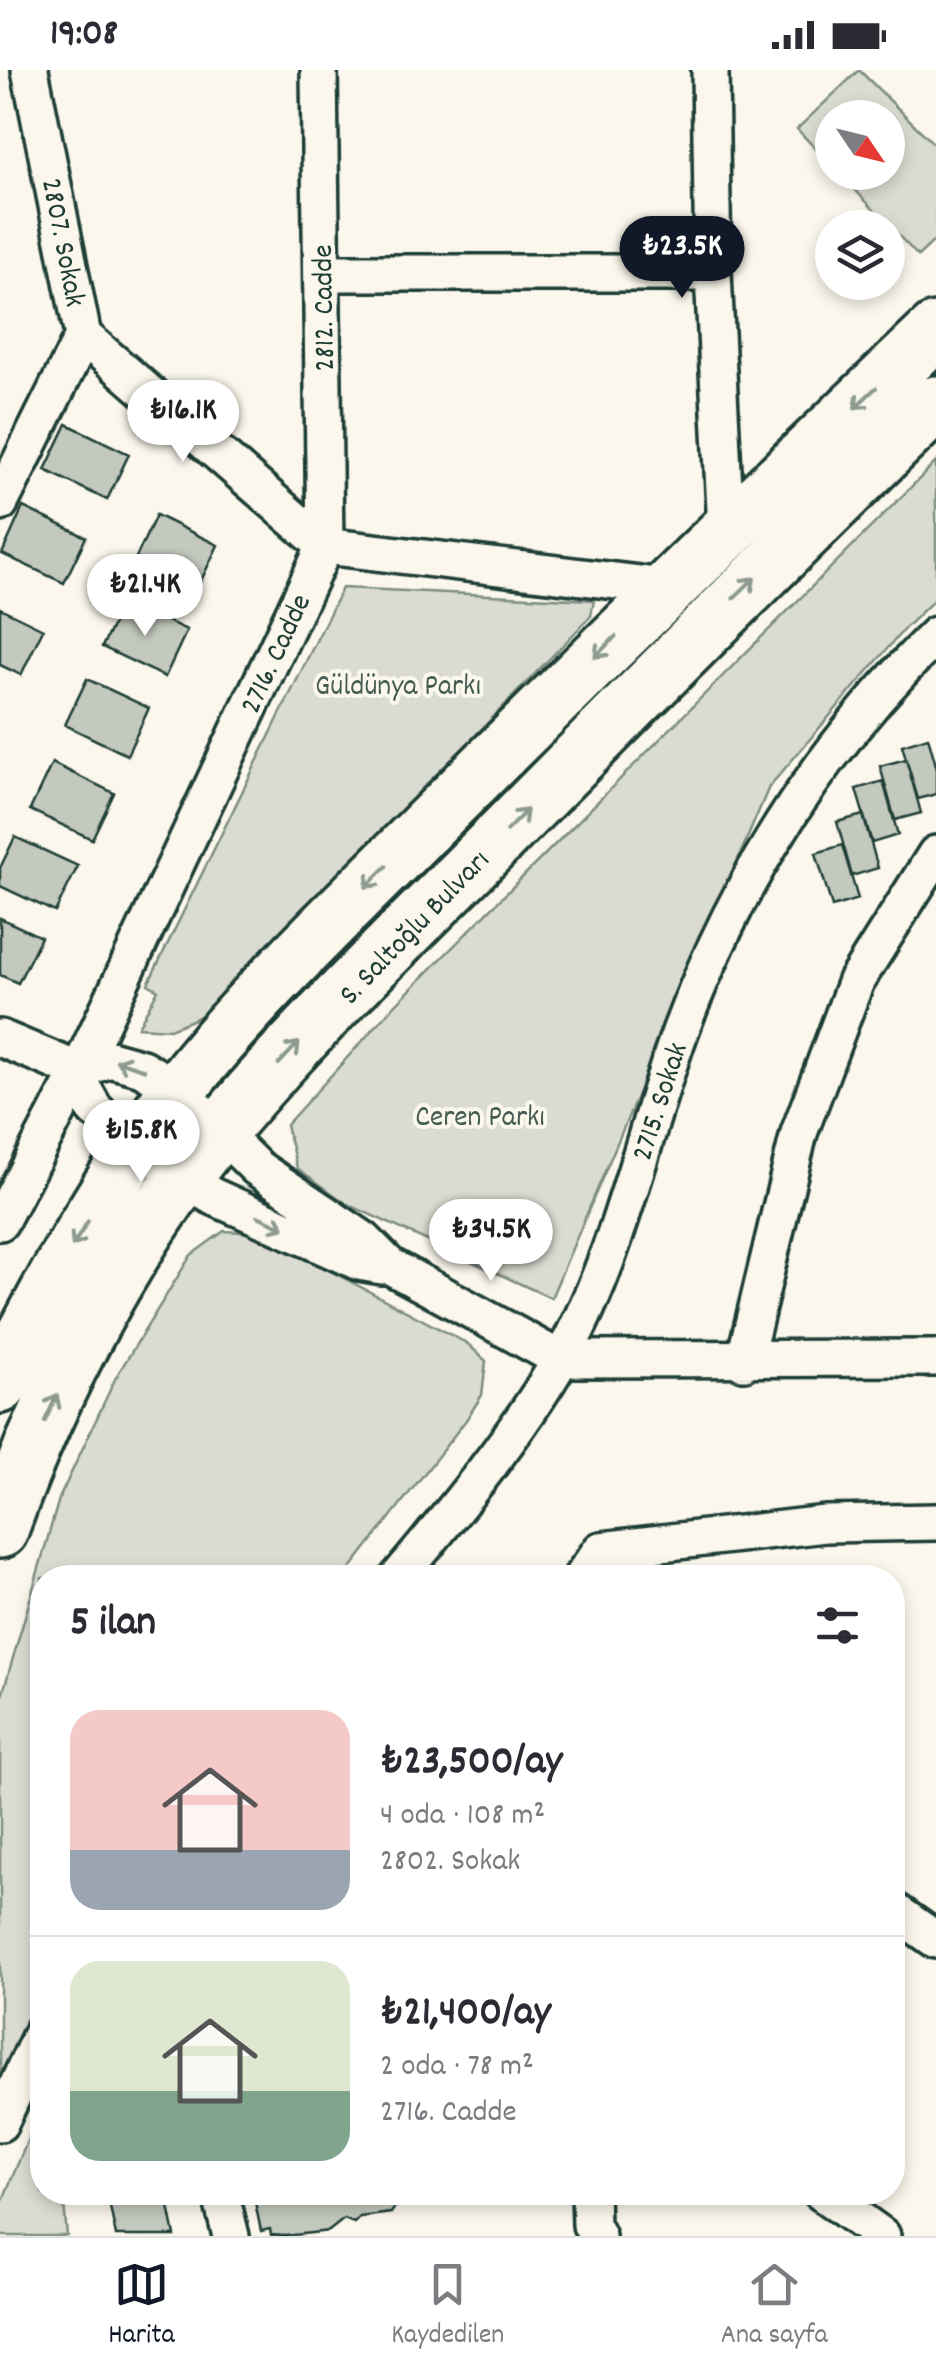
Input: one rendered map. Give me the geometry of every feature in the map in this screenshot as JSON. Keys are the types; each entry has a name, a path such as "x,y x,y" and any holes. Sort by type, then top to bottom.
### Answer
{"main road":[{"name":"S. Saltoğlu Bulvarı","path":"0,1384 70,1250 140,1141 251,1004 665,587 936,331"},
{"name":"S. Saltoğlu Bulvarı","path":"0,1530 64,1380 109,1297 184,1178 219,1131 316,1024 739,593 936,404"}],"street":[{"name":"2807. Sokak","path":"30,70 83,336 325,546"},
{"name":"2812. Cadde","path":"319,70 325,546"},
{"path":"710,70 713,273 726,530"},
{"path":"322,273 713,273"},
{"path":"0,503 83,336"},
{"path":"325,546 665,587"},
{"name":"2716. Cadde","path":"0,1222 79,1072 325,546"},
{"name":"2715. Sokak","path":"417,1565 560,1359 592,1292 680,1032 729,918 773,834 822,764 890,681 936,635"},
{"path":"744,1362 799,1133 850,998 936,854"},
{"path":"0,1038 79,1072 110,1059 124,1062 178,1090 256,1168 364,1240 390,1266 560,1359 744,1362 936,1358"},
{"path":"79,1072 88,1102 212,1196 359,1262 390,1266"},
{"path":"590,1565 601,1550 826,1524 936,1522"},
{"path":"905,1918 936,1940"},
{"path":"0,2122 30,2058"},
{"path":"223,2205 231,2236"},
{"path":"590,2205 591,2225 597,2236"},
{"path":"839,2205 882,2236"}],"green space":[{"path":"859,70 889,100 827,100"},
{"path":"815,112 815,148 797,129"},
{"path":"905,115 936,146 936,239 918,256 905,242 905,210 874,210 855,190 905,190"},
{"name":"Ceren Parkı","path":"936,462 936,598 905,628 769,787 551,1298 347,1204 297,1168 286,1125 397,1003"},
{"name":"Güldünya Parkı","path":"342,588 594,600 591,616 204,1015 170,1029 138,1027 158,990 148,984"},
{"path":"224,1231 259,1233 468,1344 486,1361 482,1395 466,1420 353,1565 40,1565 59,1499 116,1377 191,1255"},
{"path":"30,1599 30,2024 0,2073 0,1703"},
{"path":"30,2134 30,2205 64,2205 67,2236 0,2236 0,2207"}],"building":[{"path":"67,424 129,454 107,500 45,470"},
{"path":"23,507 86,537 64,583 2,554"},
{"path":"156,515 218,545 196,591 134,562"},
{"path":"124,601 187,630 165,677 102,647"},
{"path":"0,608 43,629 21,675 0,665"},
{"path":"87,679 149,708 127,755 65,725"},
{"path":"928,737 936,765 936,794 918,799 902,745"},
{"path":"906,759 921,813 895,820 880,766"},
{"path":"52,763 114,793 92,839 30,810"},
{"path":"883,781 898,835 872,843 856,789"},
{"path":"863,815 878,868 852,876 837,822"},
{"path":"15,837 78,866 55,912 0,886 0,868"},
{"path":"842,845 858,899 832,907 816,853"},
{"path":"0,918 41,937 18,983 0,975"},
{"path":"110,2205 169,2205 175,2236 116,2236"},
{"path":"256,2205 396,2205 391,2213 360,2217 354,2223 344,2219 329,2231 285,2236 271,2235 270,2229 261,2231"}]}
